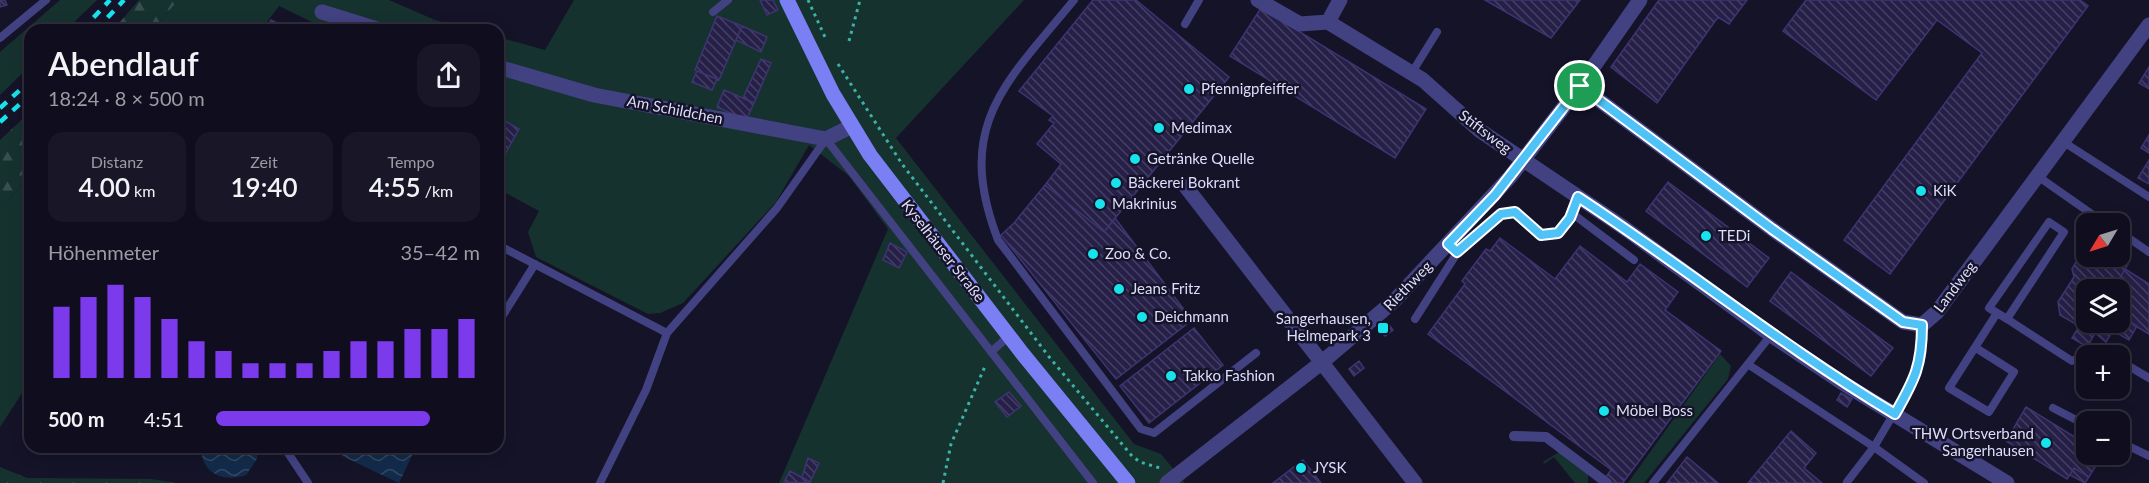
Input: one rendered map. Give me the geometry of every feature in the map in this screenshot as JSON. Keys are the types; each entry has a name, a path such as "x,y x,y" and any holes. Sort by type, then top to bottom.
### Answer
{"main road":[{"name":"Kyselhäuser Straße","path":"787,0 825,79 852,126 893,186 1009,336 1128,483"}],"street":[{"path":"1258,0 1300,24 1328,21 1340,0"},
{"name":"Riethweg","path":"1169,482 1321,363 1382,312 1452,248 1580,86 1640,0"},
{"path":"322,12 361,24"},
{"name":"Stiftsweg","path":"1328,21 1431,86 1479,130 1641,240 1771,335 2007,483"},
{"name":"Landweg","path":"1580,86 1827,270 1903,322 1922,325 1937,312 2149,25"},
{"name":"Am Schildchen","path":"504,69 594,95 826,139"},
{"path":"826,139 852,126"},
{"path":"1186,187 1415,483"},
{"path":"1514,436 1546,437 1607,483"}],"lane":[{"path":"0,38 46,0"},
{"path":"713,12 728,0"},
{"path":"1074,0 1012,76 994,103 983,135 986,207 998,240 1141,429 1154,433 1256,353"},
{"path":"1185,24 1199,0"},
{"path":"1411,74 1437,32"},
{"path":"600,483 646,390 667,333 777,208 826,139 1093,483"},
{"path":"2062,141 2149,197"},
{"path":"2036,176 2090,213"},
{"path":"1415,319 1452,248 1501,214 1515,212 1541,235 1558,233 1573,214 1578,197"},
{"path":"1573,214 1634,260"},
{"path":"2007,319 2064,232 2049,222 1989,309 2072,361 2076,359"},
{"path":"2130,239 2149,252"},
{"path":"504,247 667,333"},
{"path":"504,314 536,264"},
{"path":"1976,348 2014,372 1989,412 1949,388 1997,313"},
{"path":"1847,482 1874,447 1916,376 1922,356 1922,325"},
{"path":"1653,483 1771,335"},
{"path":"991,352 1009,336"},
{"path":"1749,365 1874,447 1924,483"},
{"path":"2130,367 2149,378"},
{"path":"2053,408 2076,420"},
{"path":"2130,447 2149,456"},
{"path":"288,453 308,483"}],"path":[{"path":"808,0 825,38"},
{"path":"849,41 860,0"},
{"path":"834,58 869,117 902,164 1050,358 1132,456 1140,462 1162,469 1169,482"},
{"path":"943,483 951,444 991,352"}],"green space":[{"path":"60,0 97,0 72,24 32,24"},
{"path":"139,0 178,0 158,24 118,24"},
{"path":"178,0 389,0 450,24 318,24 279,6 266,24 158,24"},
{"path":"574,0 1024,0 896,138 1134,444 1161,454 1185,483 779,483 888,229 849,176 809,145 776,202 683,303 660,313 648,314 536,257 528,232 539,211 504,192 504,156 519,129 504,120 504,39 545,50"},
{"path":"24,31 24,72 0,95 0,52"},
{"path":"24,118 24,182 0,210 0,140"},
{"path":"24,182 24,390 0,427 0,210"},
{"path":"1720,354 1731,366 1728,379 1644,483 1628,483"},
{"path":"1559,452 1588,474 1588,483 1575,483 1554,457 1544,464 1543,462"},
{"path":"0,467 27,478 151,479 177,483 0,483"}],"water":[{"path":"202,453 257,453 257,459 246,475 229,478 215,474 209,469"},
{"path":"343,453 413,453 399,483 342,456"}],"building":[{"path":"0,0 5,0 7,5 0,7"},
{"path":"760,0 773,0 778,10 767,15"},
{"path":"1093,0 1136,0 1229,77 1104,232 1045,185 1061,164 1037,144 1054,123 1049,120 1053,116 1019,91"},
{"path":"1485,0 1580,0 1551,38"},
{"path":"1659,0 1747,0 1729,24 1718,17 1657,103 1611,67"},
{"path":"1806,0 2080,0 2088,6 1890,274 1844,240 1982,53 1937,20 1876,100 1783,31"},
{"path":"1261,8 1426,109 1395,158 1230,56"},
{"path":"717,16 742,26 719,80 695,70"},
{"path":"742,26 767,37 761,52 736,40"},
{"path":"761,59 771,63 754,103 743,98"},
{"path":"2149,67 2149,89 2139,83"},
{"path":"697,71 717,79 712,90 692,82"},
{"path":"724,90 754,103 746,120 717,107"},
{"path":"504,120 519,129 504,156"},
{"path":"2149,135 2149,153 2141,148"},
{"path":"2149,160 2149,184 2138,178"},
{"path":"1668,182 1769,258 1747,287 1646,211"},
{"path":"1045,185 1104,232 1115,218 1192,320 1116,379 1001,235 1014,223"},
{"name":"Möbel Boss","path":"1500,238 1555,279 1580,246 1627,282 1640,264 1678,292 1665,310 1721,351 1625,480 1428,334 1465,284 1462,281 1486,249 1490,251"},
{"path":"890,243 907,252 899,268 883,260"},
{"path":"2076,262 2076,267 2126,267 2119,279 2076,279 2076,324 2060,315 2058,302 2074,277 2072,269"},
{"path":"2125,269 2149,284 2149,334 2130,322 2130,279 2119,279"},
{"path":"1791,272 1893,348 1871,376 1770,301"},
{"path":"2130,322 2137,326 2129,340 2117,333 2130,333"},
{"path":"1390,326 1393,330 1385,336 1382,333"},
{"name":"Takko Fashion","path":"1194,328 1223,365 1149,423 1120,386"},
{"path":"2076,331 2095,333 2088,345 2072,338"},
{"path":"2095,333 2111,333 2106,342"},
{"path":"1359,361 1364,368 1354,376 1349,369"},
{"path":"1009,392 1021,406 1007,417 995,402"},
{"path":"1841,393 1852,399 1847,407 1837,400"},
{"name":"THW Ortsverband Sangerhausen","path":"2026,407 2076,438 2076,465 2096,465 2089,477 2074,468 2067,479 2006,441"},
{"path":"1791,431 1816,453 1804,468 1822,483 1748,483"},
{"path":"1687,457 1718,483 1667,483"},
{"path":"808,458 819,463 810,482 802,477"},
{"name":"JYSK","path":"1303,460 1321,483 1273,483"},
{"path":"2074,468 2089,477 2085,483 2070,475"},
{"path":"1611,470 1625,480 1623,483 1611,483 1605,478"},
{"path":"790,471 810,482 810,483 784,482"}],"railway":[{"path":"88,24 110,0"},
{"path":"102,24 124,0"},
{"path":"0,108 24,86"},
{"path":"0,122 24,100"}],"place":[{"name":"Pfennigpfeiffer","path":"1189,89"},
{"name":"Medimax","path":"1159,128"},
{"name":"Getränke Quelle","path":"1135,159"},
{"name":"Bäckerei Bokrant","path":"1116,183"},
{"name":"KiK","path":"1921,191"},
{"name":"Makrinius","path":"1100,204"},
{"name":"TEDi","path":"1706,236"},
{"name":"Zoo & Co.","path":"1093,254"},
{"name":"Jeans Fritz","path":"1119,289"},
{"name":"Deichmann","path":"1142,317"},
{"name":"Sangerhausen, Helmepark 3","path":"1383,328"},
{"name":"Takko Fashion","path":"1171,376"},
{"name":"Möbel Boss","path":"1604,411"},
{"name":"THW Ortsverband Sangerhausen","path":"2046,443"},
{"name":"JYSK","path":"1301,468"}],"route":[{"path":"1580,86 1809,256 1903,322 1922,325 1922,356 1916,376 1895,414 1846,385 1771,335 1623,226 1578,197 1573,214 1558,233 1541,235 1515,212 1501,214 1457,252 1448,244 1495,195 1580,86"}]}
